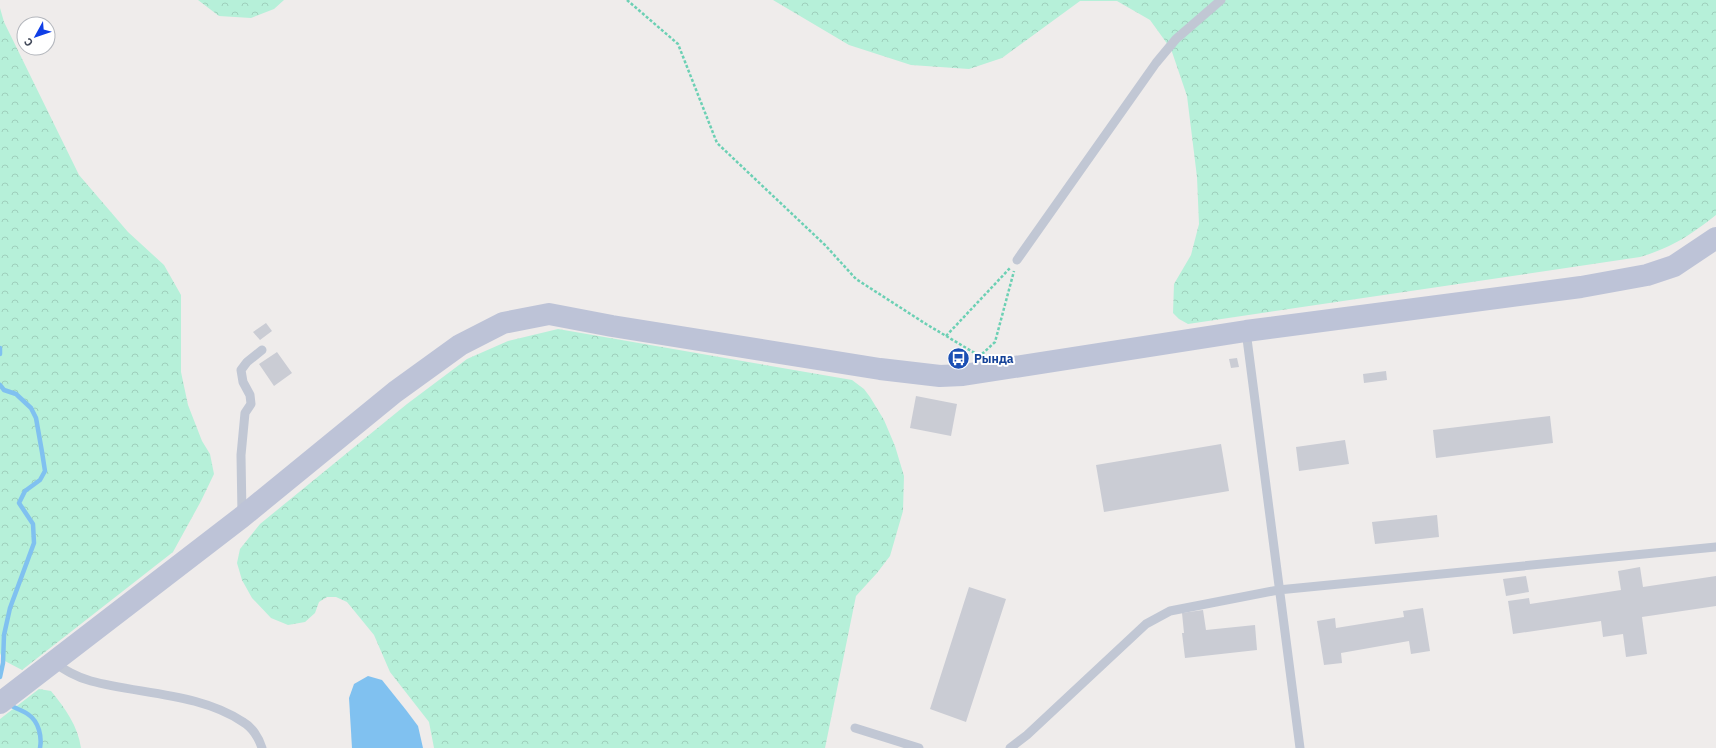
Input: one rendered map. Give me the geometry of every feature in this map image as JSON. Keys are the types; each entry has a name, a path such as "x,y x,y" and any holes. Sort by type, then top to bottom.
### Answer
{"main road":[{"path":"0,703 242,517 395,392 460,345 503,323 549,314 612,326 832,361 940,376 986,373 1246,331 1581,288 1648,275 1674,266 1693,255 1716,238"}],"lane":[{"path":"1017,260 1156,63 1176,39 1221,0"},
{"path":"1246,331 1278,590 1300,748"},
{"path":"242,517 241,454 245,413 251,404 250,395 243,382 241,370 247,362 262,350"},
{"path":"1010,748 1146,624 1170,611 1278,590 1716,546"},
{"path":"53,662 71,674 92,681 212,706 244,722 259,738 262,748"},
{"path":"855,728 919,748"}],"path":[{"path":"627,0 678,44 717,143 824,245 856,280 980,356 995,342 1017,260"},
{"path":"946,336 1017,260"}],"green space":[{"path":"198,0 284,0 274,9 251,18 219,16"},
{"path":"773,0 1716,0 1716,215 1671,245 1640,257 1188,324 1179,319 1173,313 1174,284 1191,255 1199,224 1197,177 1187,96 1171,49 1150,20 1117,1 1080,1 1002,58 969,69 911,65 849,45"},
{"path":"0,8 4,22 16,46 16,56 21,56 79,175 128,232 164,265 181,295 181,372 188,405 202,441 210,454 214,474 173,552 22,670 3,660 0,653"},
{"path":"558,329 852,380 864,389 870,397 884,420 895,446 904,476 903,511 890,556 856,596 825,748 434,748 429,722 390,672 374,635 347,602 336,597 327,597 319,602 315,613 305,622 288,625 271,618 252,598 242,580 237,563 240,549 260,524 407,404 467,359 508,341"},
{"path":"39,689 51,691 61,704 74,725 81,748 0,748 0,719"}],"water":[{"path":"368,676 382,680 406,710 418,726 423,748 352,748 349,698 354,684"}],"building":[{"path":"266,323 272,331 260,340 253,332"},
{"path":"956,348 966,350 965,357 954,354"},
{"path":"277,352 292,373 274,386 259,364"},
{"path":"1237,358 1239,367 1231,368 1229,359"},
{"path":"1386,371 1387,380 1364,383 1363,374"},
{"path":"916,396 957,404 951,436 910,428"},
{"path":"1550,416 1553,443 1436,458 1433,430"},
{"path":"1345,440 1349,464 1299,471 1296,447"},
{"path":"1221,444 1229,491 1104,512 1096,465"},
{"path":"1437,515 1439,537 1375,544 1372,522"},
{"path":"1640,567 1643,587 1716,576 1716,606 1642,617 1647,654 1626,657 1623,634 1603,637 1601,621 1513,634 1508,601 1529,598 1530,604 1621,590 1618,571"},
{"path":"1526,576 1529,592 1506,596 1503,579"},
{"path":"969,587 1006,599 966,722 930,709"},
{"path":"1423,608 1430,651 1411,654 1409,641 1341,653 1342,663 1324,665 1317,621 1335,618 1336,628 1404,617 1403,611"},
{"path":"1203,610 1206,630 1255,625 1257,650 1185,658 1182,633 1184,633 1182,613"}],"waterway":[{"path":"0,348 0,354"},
{"path":"0,385 4,390 16,394 31,408 36,418 45,471 40,480 25,491 19,503 33,524 34,543 10,608 4,635 3,663 0,677"},
{"path":"9,704 27,713 35,722 41,739 40,748"}],"place":[{"name":"Рында","path":"958,359"}]}
